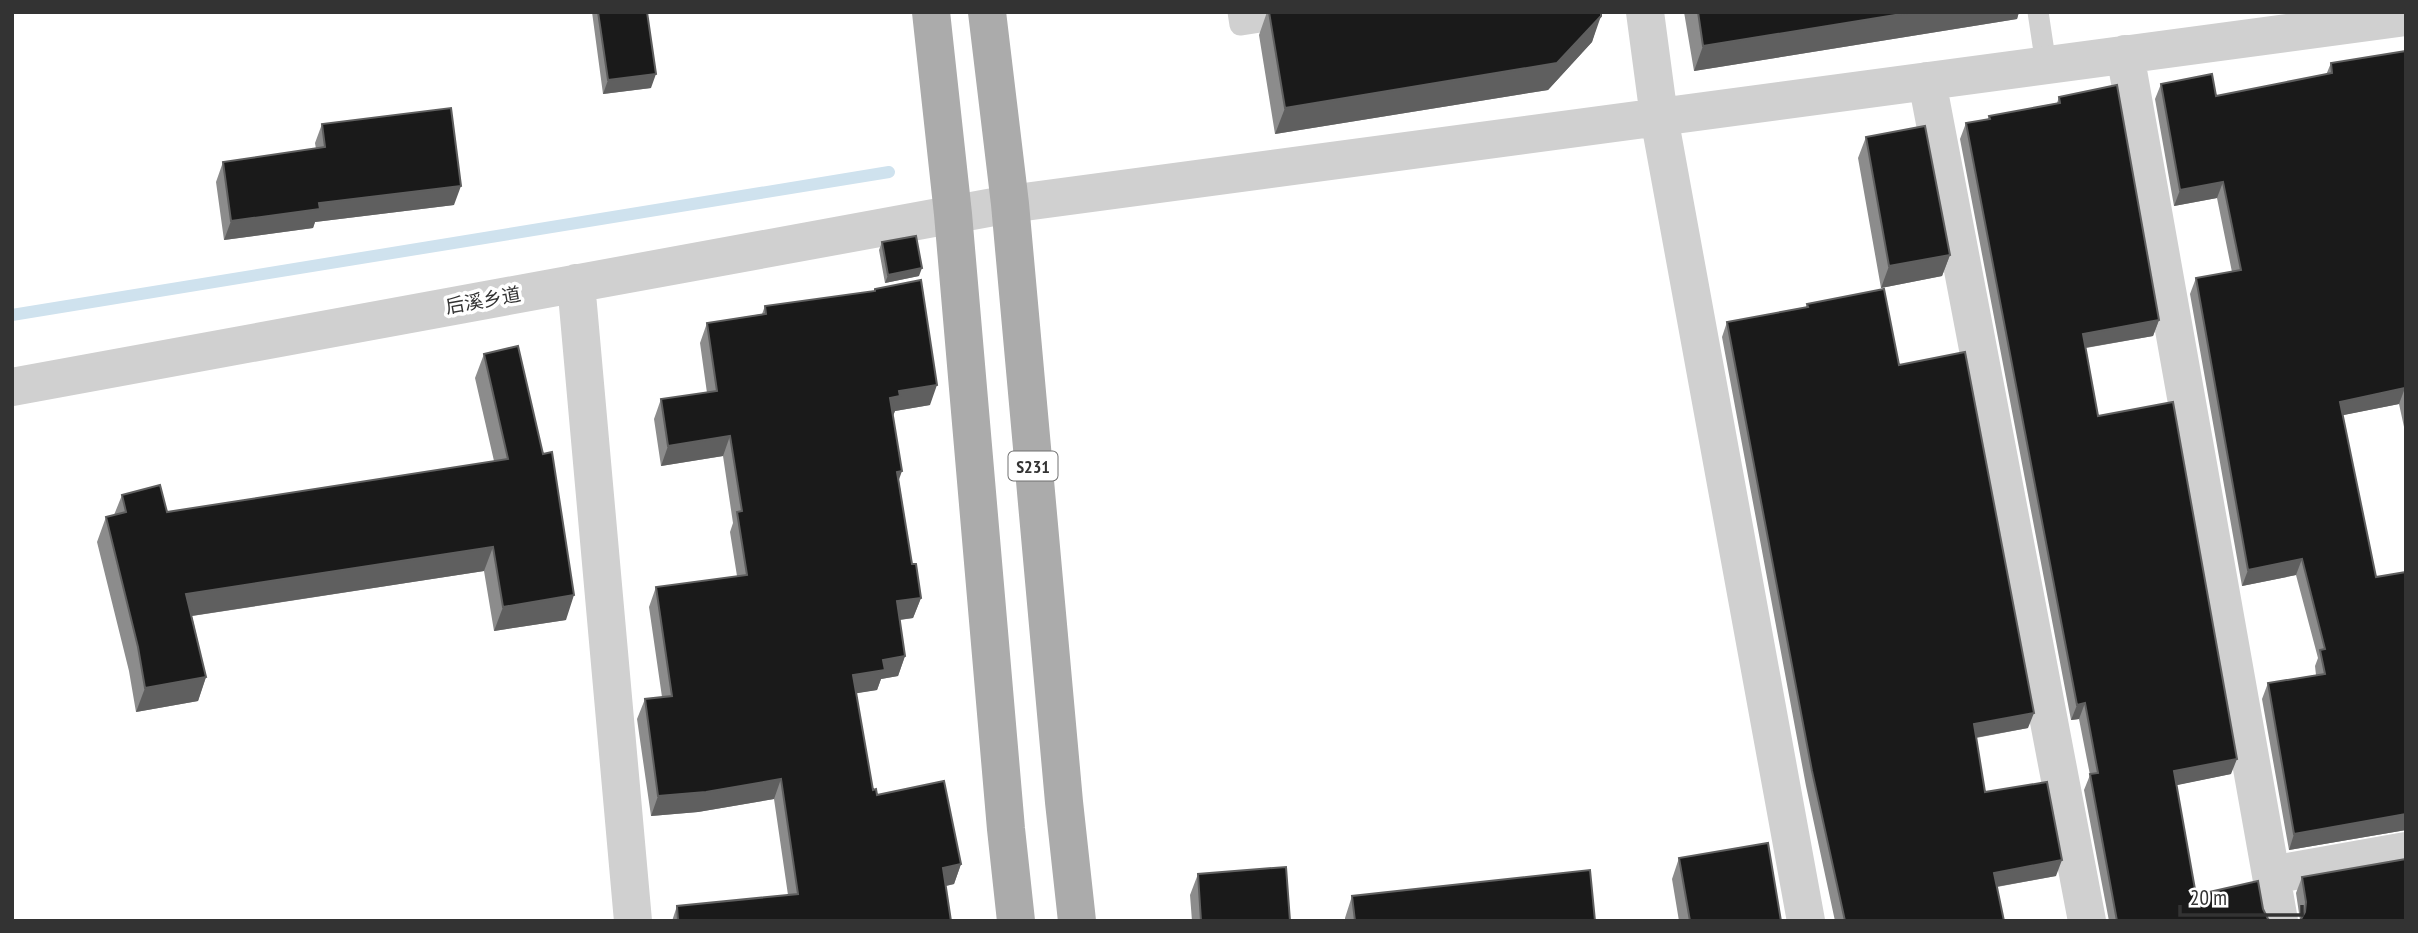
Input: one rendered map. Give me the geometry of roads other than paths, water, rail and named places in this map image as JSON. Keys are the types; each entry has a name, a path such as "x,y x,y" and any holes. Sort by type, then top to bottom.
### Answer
{"main road":[{"path":"931,12 953,214 1016,921"},
{"name":"S231","path":"987,12 1010,204 1077,921"}],"street":[{"path":"1645,12 1659,117 1806,921"},
{"name":"后溪乡道","path":"12,387 1010,204 2406,17"},
{"path":"2125,54 2279,921"},
{"path":"1927,81 2087,921"},
{"path":"576,283 633,921"},
{"path":"2271,875 2406,852"}],"lane":[{"path":"1238,12 1240,26 1325,12"},
{"path":"2038,12 2046,65"}],"waterway":[{"path":"12,315 889,172"}]}
